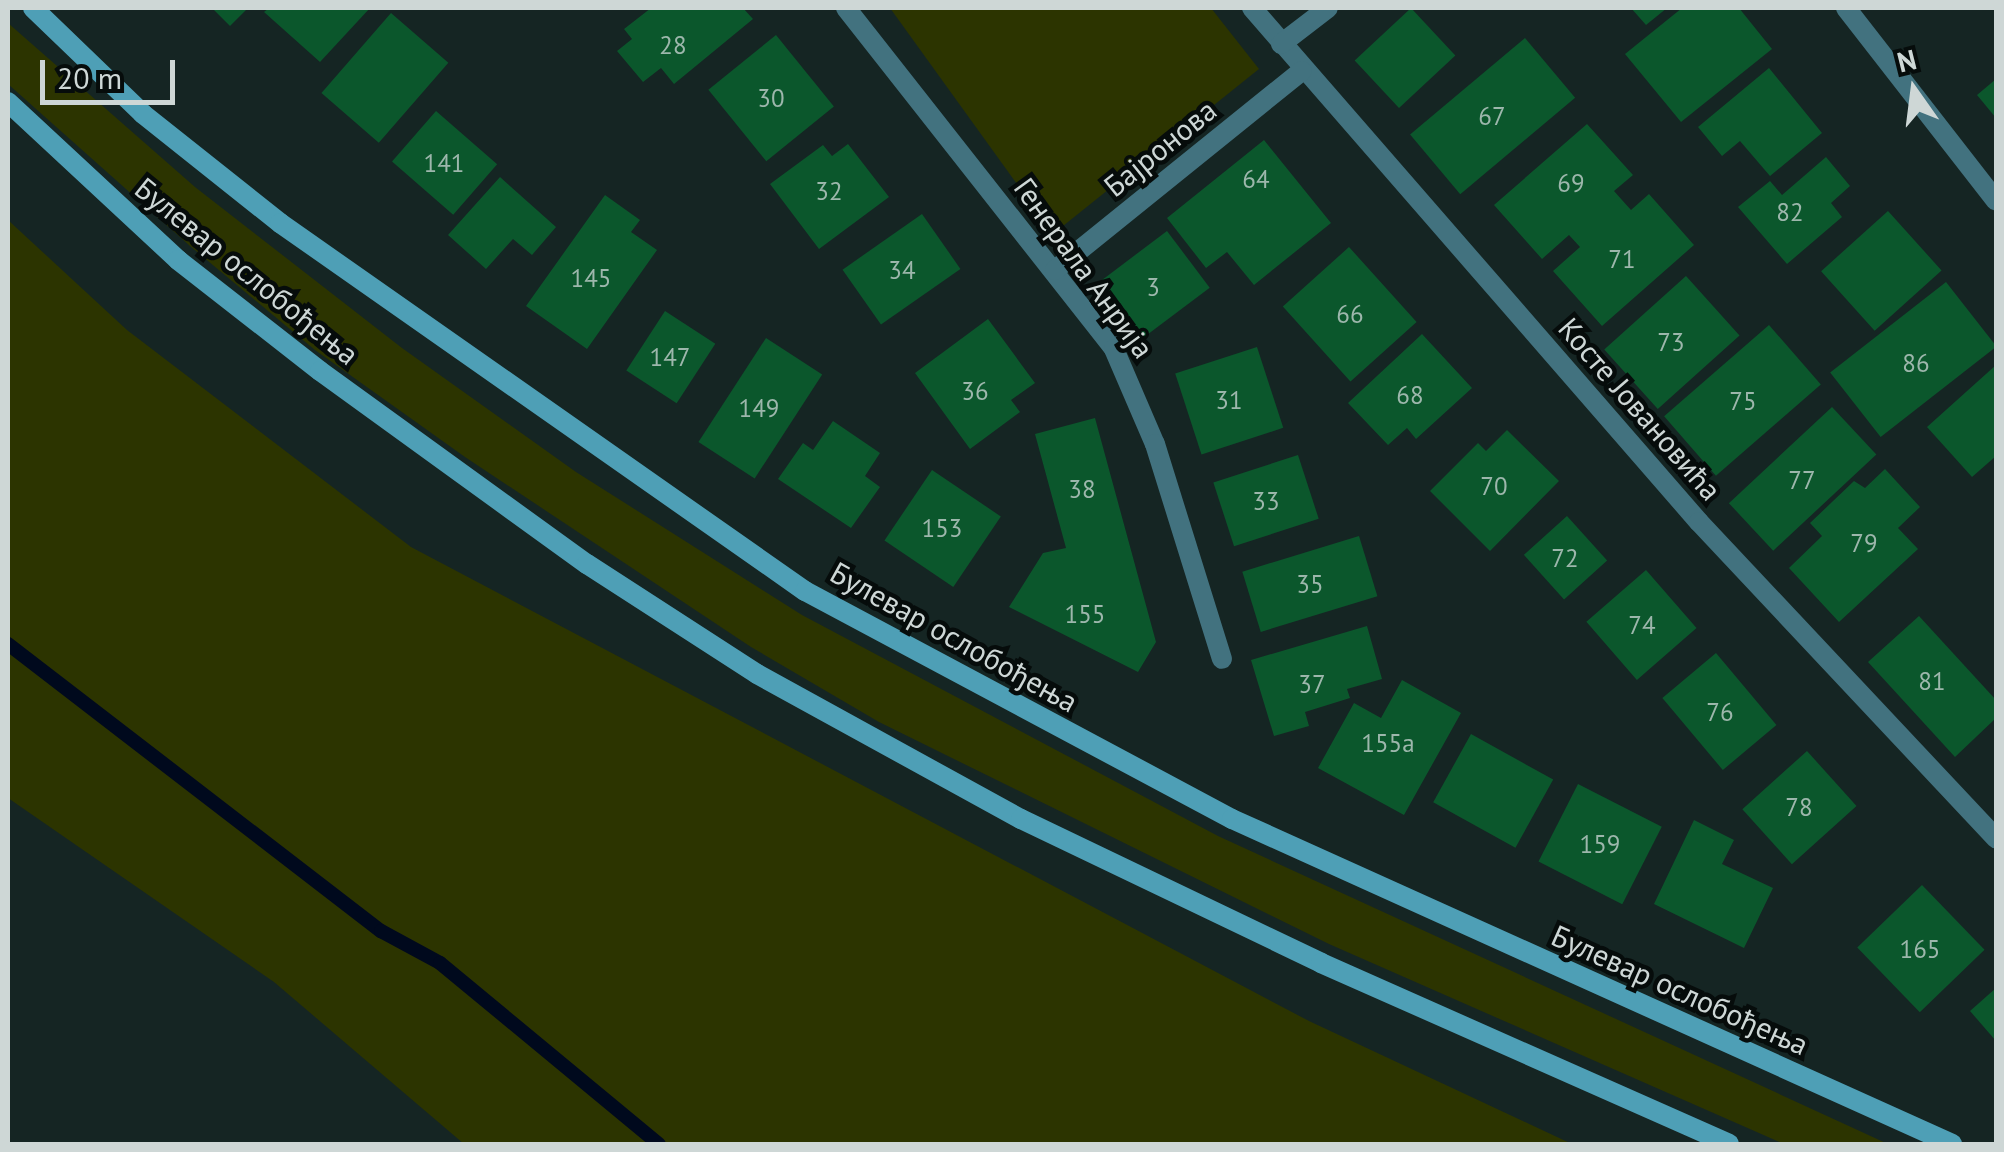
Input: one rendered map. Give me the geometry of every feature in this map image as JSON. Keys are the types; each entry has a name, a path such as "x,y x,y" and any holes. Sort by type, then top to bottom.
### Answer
{"main road":[{"name":"Булевар ослобођења","path":"34,8 143,114 280,223 806,591 1232,819 1952,1144"},
{"name":"Булевар ослобођења","path":"8,102 178,260 320,371 587,564 757,674 1021,819 1321,963 1729,1144"}],"street":[{"name":"Генерала Анрија","path":"846,8 1114,349 1135,390 1222,659"},
{"name":"Косте Јовановића","path":"1252,8 1302,71 1698,522 1996,838"},
{"path":"1281,44 1328,8"},
{"path":"1846,8 1996,201"},
{"name":"Бајронова","path":"1055,270 1302,71"}],"green space":[{"path":"890,8 1211,8 1259,69 1053,234"},
{"path":"8,23 195,187 402,348 576,472 802,615 1218,836 1888,1144 1784,1144 1329,944 879,722 751,647 465,457 315,350 190,246 8,84"},
{"path":"8,220 127,330 411,547 1309,1021 1572,1144 464,1144 274,982 8,798"}],"building":[{"path":"212,8 248,8 230,26"},
{"path":"269,8 370,8 320,62 264,12"},
{"path":"651,8 743,8 753,19 674,84 661,68 643,82 617,51 632,39 624,29"},
{"path":"1411,8 1455,56 1399,108 1355,61"},
{"path":"1631,8 1667,8 1646,25"},
{"path":"1682,8 1739,8 1772,49 1681,122 1625,54"},
{"path":"391,13 448,63 379,143 321,93"},
{"path":"776,35 834,106 766,161 708,90"},
{"path":"1525,38 1575,98 1460,194 1410,134"},
{"path":"1769,68 1822,133 1770,176 1740,141 1722,156 1698,127"},
{"path":"1996,79 1996,118 1977,95"},
{"path":"436,111 497,164 453,215 392,162"},
{"path":"1587,124 1633,175 1614,191 1631,210 1649,194 1694,245 1602,326 1553,271 1580,247 1569,235 1542,259 1494,205"},
{"path":"1264,140 1331,223 1254,285 1227,252 1206,268 1167,218"},
{"path":"848,144 889,197 819,249 770,184 823,145 832,156"},
{"path":"1826,157 1850,186 1831,203 1842,217 1787,264 1738,207 1770,181 1782,195"},
{"path":"500,177 556,227 532,255 513,239 486,269 448,235"},
{"path":"605,195 640,220 631,232 657,250 587,349 526,306"},
{"path":"1888,211 1942,270 1875,331 1821,271"},
{"path":"922,214 960,269 881,325 843,270"},
{"path":"1167,231 1210,288 1138,342 1095,285"},
{"path":"1349,247 1417,322 1350,382 1283,307"},
{"path":"1686,276 1740,335 1658,409 1604,350"},
{"path":"1946,282 1996,347 1881,437 1830,373"},
{"path":"665,311 715,344 677,403 626,371"},
{"path":"988,319 1035,383 1011,400 1020,412 970,449 915,373"},
{"path":"1769,325 1821,385 1716,476 1664,416"},
{"path":"1422,334 1472,388 1416,439 1407,428 1388,445 1348,403"},
{"path":"766,338 822,374 755,478 698,442"},
{"path":"1257,347 1283,428 1201,454 1175,374"},
{"path":"1996,365 1996,456 1972,477 1927,427"},
{"path":"1832,407 1876,455 1773,551 1729,503"},
{"path":"1095,418 1156,642 1138,672 1009,607 1043,553 1066,548 1035,434"},
{"path":"833,421 880,453 865,476 880,487 851,528 778,479 803,443 813,450"},
{"path":"1507,430 1559,481 1490,551 1430,491 1478,443 1486,451"},
{"path":"1298,455 1319,519 1234,546 1213,483"},
{"path":"1885,469 1920,507 1898,528 1918,549 1839,622 1789,568 1822,536 1810,523 1854,481 1865,488"},
{"path":"932,470 1001,516 953,587 884,540"},
{"path":"1567,516 1607,561 1564,599 1524,555"},
{"path":"1359,536 1377,596 1261,632 1242,572"},
{"path":"1646,570 1697,628 1637,680 1586,622"},
{"path":"1919,616 1996,700 1996,718 1955,757 1868,662"},
{"path":"1367,626 1382,679 1347,689 1350,698 1305,712 1309,726 1274,736 1251,660"},
{"path":"1716,653 1776,725 1723,770 1662,698"},
{"path":"1402,680 1461,713 1404,815 1318,768 1354,703 1381,718"},
{"path":"1471,734 1553,780 1515,848 1433,802"},
{"path":"1807,751 1857,806 1792,864 1742,809"},
{"path":"1578,784 1662,827 1622,904 1539,862"},
{"path":"1694,820 1734,840 1722,864 1773,888 1744,948 1654,904"},
{"path":"1922,885 1985,950 1920,1012 1857,948"},
{"path":"1996,988 1996,1041 1970,1011"}],"waterway":[{"path":"8,644 381,931 440,963 659,1144"}]}
